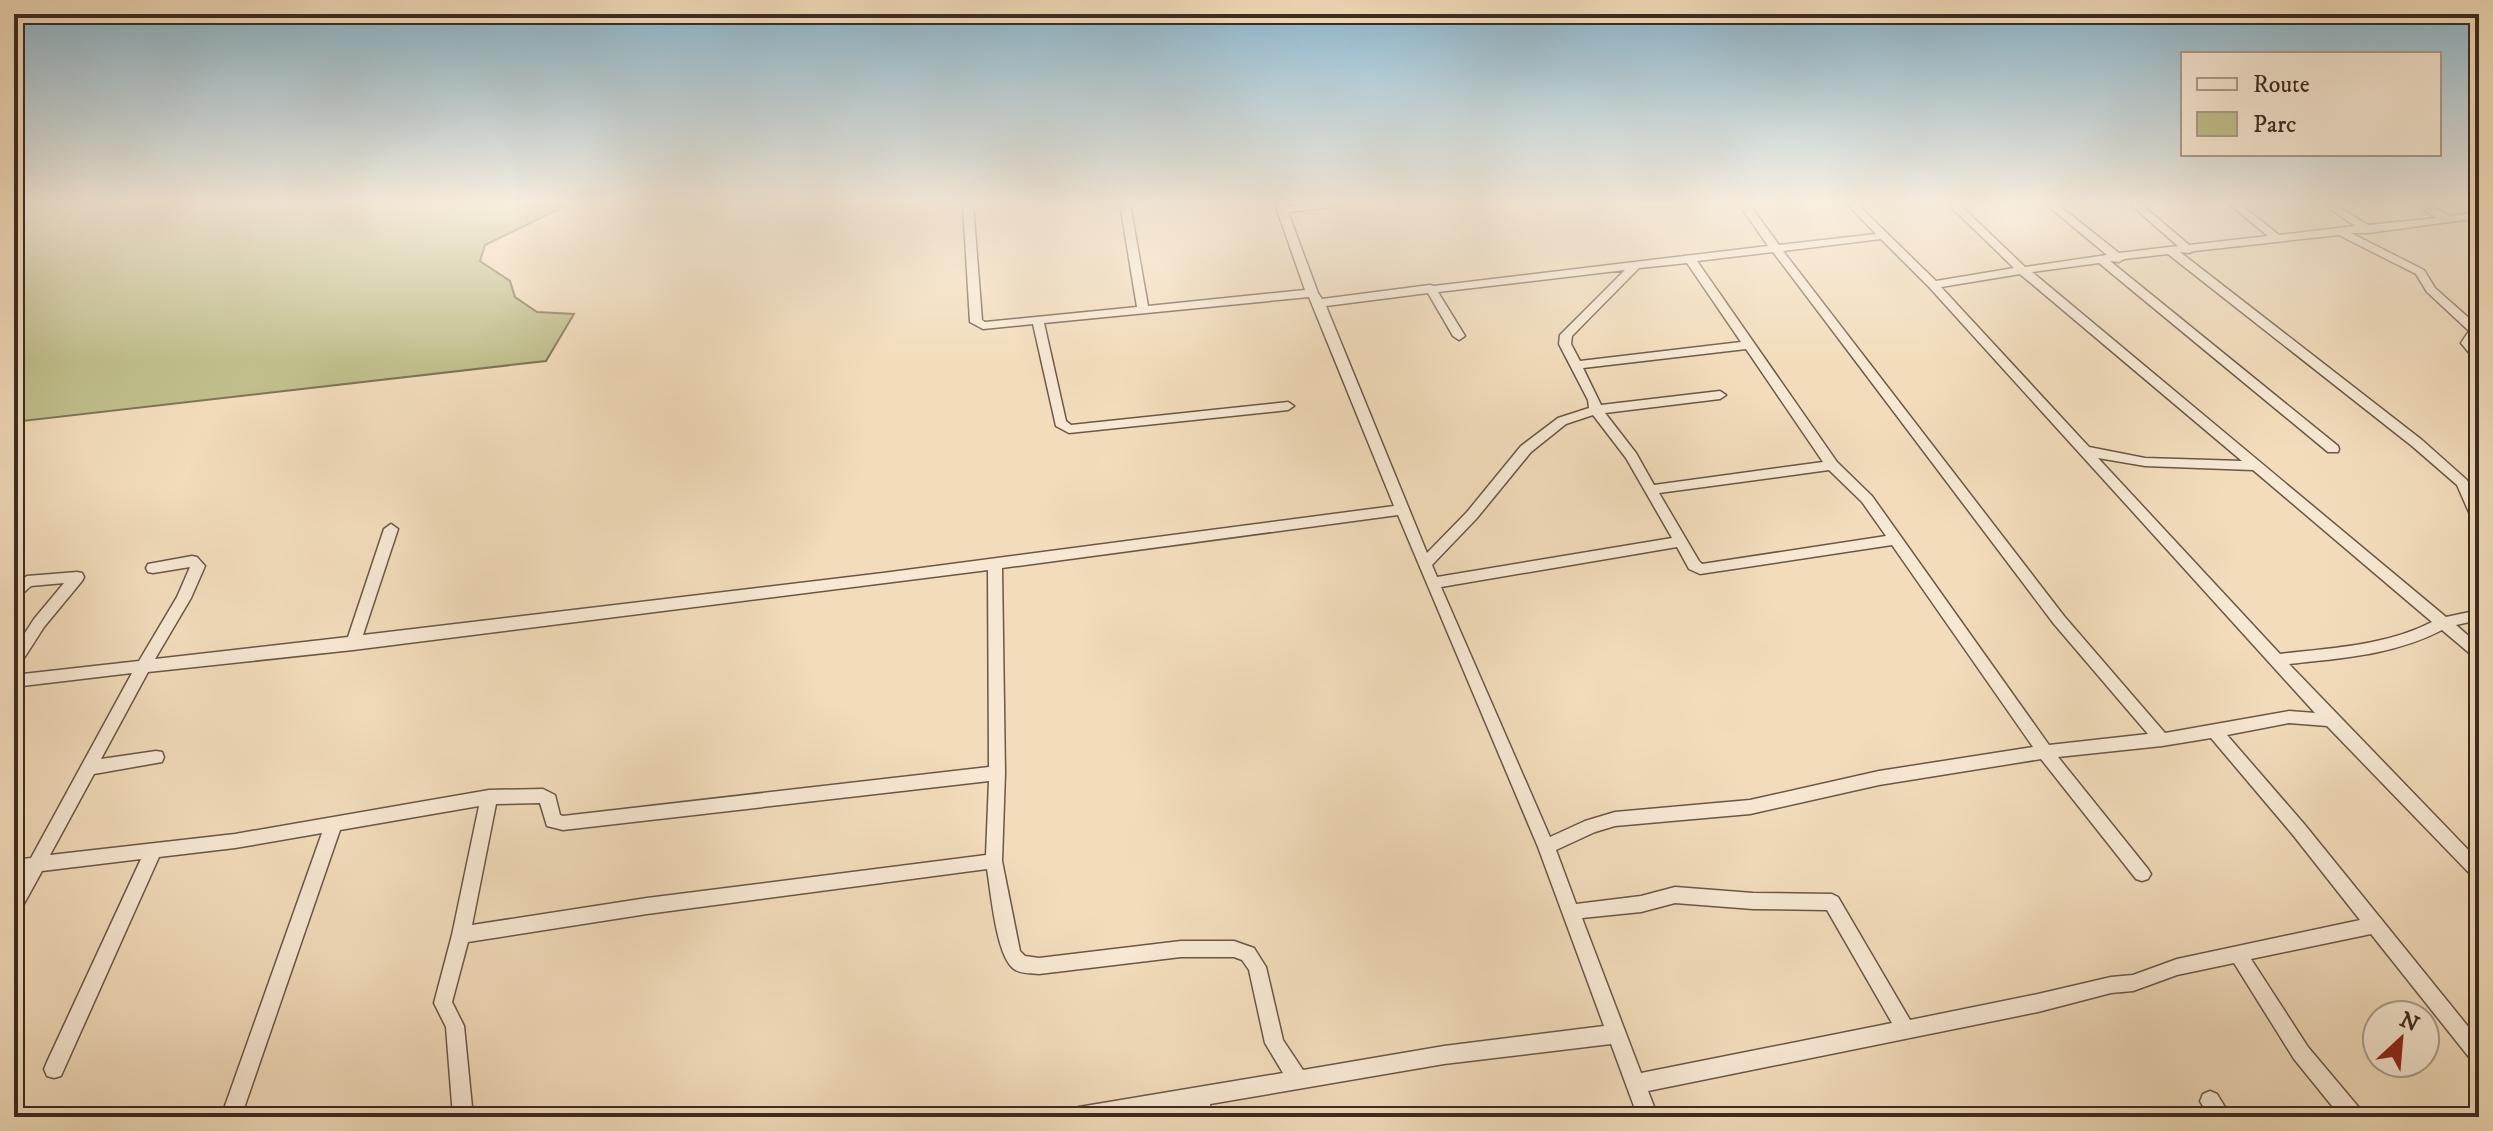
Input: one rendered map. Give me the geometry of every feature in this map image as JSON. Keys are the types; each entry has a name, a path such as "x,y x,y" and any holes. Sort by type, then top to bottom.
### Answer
{"street":[{"path":"972,257 976,322 983,326 1430,288 1705,257"},
{"path":"1134,257 1143,310"},
{"path":"1300,257 1432,583 1546,847 1648,1117"},
{"path":"1783,257 2059,620 2162,740"},
{"path":"1904,257 1933,285 2331,720 2479,872"},
{"path":"2008,257 2252,466 2479,653"},
{"path":"1933,285 2021,269 2133,257"},
{"path":"2178,257 2417,443 2462,483 2479,519"},
{"path":"2394,257 2420,272 2431,290 2453,312 2472,324 2475,330 2467,343 2479,357"},
{"path":"1690,259 1832,465 1867,499 2045,752 2142,874"},
{"path":"2103,261 2333,449"},
{"path":"1637,265 1566,335 1565,344 1594,400 1596,410 1631,456 1694,565 1705,569 1896,539"},
{"path":"1430,288 1459,336"},
{"path":"1038,322 1060,423 1069,429 1288,406"},
{"path":"1576,365 1748,345"},
{"path":"1425,563 1472,515 1526,449 1562,421 1596,410 1720,395"},
{"path":"2086,451 2145,462 2252,466"},
{"path":"1650,490 1832,465"},
{"path":"14,681 353,644 995,565 1403,510"},
{"path":"353,644 391,529"},
{"path":"1432,583 1679,542"},
{"path":"14,906 143,667 184,598 198,566 192,561 153,568"},
{"path":"995,565 997,773 994,861 1012,955 1021,964 1054,966 1181,949 1234,949 1248,954 1257,967 1277,1051 1297,1078"},
{"path":"14,593 27,581 77,577 39,623 14,662"},
{"path":"2276,660 2354,651 2411,639 2442,623 2479,615"},
{"path":"2289,717 2301,701 2300,683"},
{"path":"1546,847 1591,826 1615,819 1750,807 1879,778 2045,752 2162,740 2289,717 2331,720"},
{"path":"2214,731 2479,1055"},
{"path":"88,768 156,757"},
{"path":"14,867 333,825 489,797 543,796 549,800 553,821 563,823 997,773"},
{"path":"463,1117 455,1026 443,1003 461,935 489,797"},
{"path":"231,1117 333,825"},
{"path":"54,1069 153,851"},
{"path":"461,935 663,903 994,861"},
{"path":"1570,912 1641,904 1675,895 1753,901 1832,902 1905,1029"},
{"path":"1635,1084 2111,985 2133,983 2177,967 2374,925"},
{"path":"2238,954 2301,1053 2354,1117"},
{"path":"1079,1117 1201,1108 1297,1078 1444,1055 1616,1034"}],"green space":[{"path":"14,257 481,257 480,261 510,281 515,297 537,312 574,314 546,361 14,422"}]}
